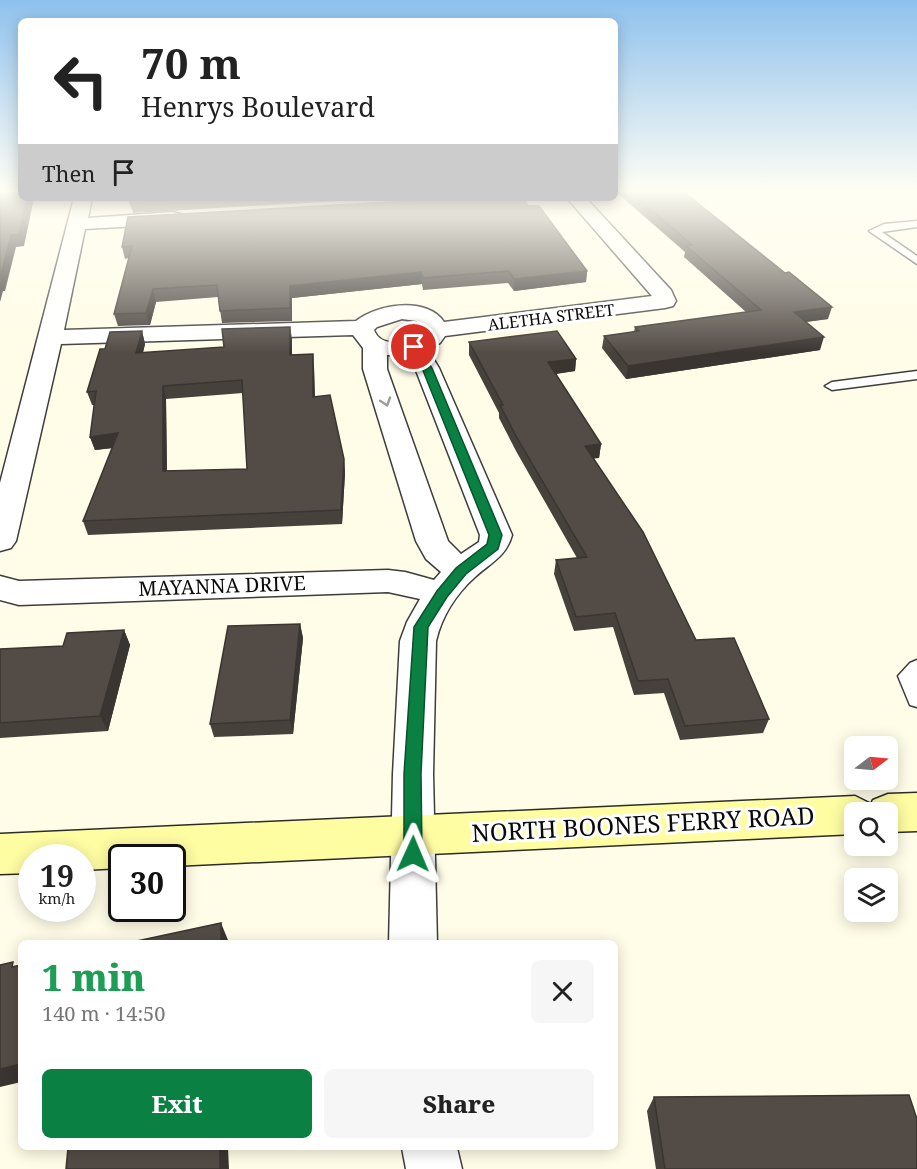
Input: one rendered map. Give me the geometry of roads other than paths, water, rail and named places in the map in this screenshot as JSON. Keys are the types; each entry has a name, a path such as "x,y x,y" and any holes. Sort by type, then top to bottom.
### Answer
{"main road":[{"path":"898,813 917,812"},
{"name":"NORTH BOONES FERRY ROAD","path":"0,854 844,816"}],"street":[{"path":"0,541 73,244"},
{"name":"ALETHA STREET","path":"414,347 431,340 437,330 666,301 660,290 618,244"},
{"path":"437,330 432,321 408,313 386,314 375,317 368,337 375,369 432,541 451,583"},
{"path":"51,337 368,337 399,349 414,347 427,368 496,535 494,546 451,583 421,627 418,640 413,774 413,940"},
{"name":"MAYANNA DRIVE","path":"0,588 19,592 388,581 451,583"},
{"path":"430,1150 434,1169"}],"lane":[{"path":"892,244 917,261"},
{"path":"832,386 917,375"},
{"path":"917,668 908,676 917,699"}]}
